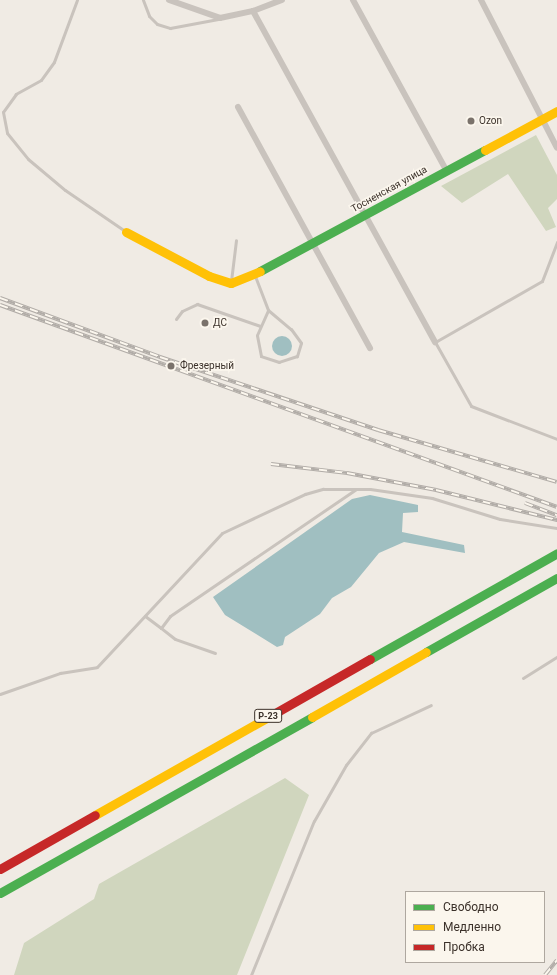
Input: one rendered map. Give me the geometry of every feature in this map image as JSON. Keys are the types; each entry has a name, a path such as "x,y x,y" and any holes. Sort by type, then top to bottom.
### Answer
{"main road":[{"name":"Тосненская улица","path":"231,283 254,274 313,243 557,111"},
{"path":"126,232 209,276 231,283"},
{"name":"Р-23","path":"0,869 557,553"},
{"name":"Р-23","path":"0,893 557,578"}],"street":[{"path":"169,0 220,18 253,11 282,0"},
{"path":"353,0 446,170"},
{"path":"481,0 541,120 557,148"},
{"path":"253,11 435,342"},
{"path":"238,106 370,348"}],"lane":[{"path":"77,0 54,62 41,80 16,94 3,112 8,133 28,159 65,190 126,232"},
{"path":"143,0 149,16 157,24 170,28 220,18"},
{"path":"231,283 236,240"},
{"path":"557,242 542,281 435,342 471,406 557,439"},
{"path":"254,274 268,310 291,329 301,343 297,356 279,362 261,356 257,335 268,310"},
{"path":"176,319 182,311 197,304 260,326"},
{"path":"0,694 60,673 97,667 222,533 305,494 323,489 356,489 432,498 500,519 557,528"},
{"path":"161,628 170,616 356,489"},
{"path":"145,616 175,639 215,653"},
{"path":"523,678 557,657"},
{"path":"251,975 314,821 346,765 371,733 431,705"}],"green space":[{"path":"536,135 557,175 557,199 548,208 556,227 546,231 508,174 462,203 441,186"},
{"path":"285,778 309,795 237,975 14,975 24,943 94,899 99,884"}],"water":[{"path":"278,336 286,336 292,342 292,350 286,356 278,356 272,350 272,342"},
{"path":"370,495 418,505 418,512 403,513 402,532 464,545 465,553 404,542 379,553 351,587 332,598 320,614 285,637 283,645 277,647 225,615 213,597 352,499"}],"railway":[{"path":"0,298 160,357 378,430 557,482"},
{"path":"0,305 557,507"},
{"path":"271,464 347,473 436,490 557,520"},
{"path":"525,503 557,515"},
{"path":"545,975 557,960"}],"traffic: fast":[{"path":"260,271 485,150"},
{"path":"370,659 557,553"},
{"path":"426,652 557,578"},
{"path":"0,893 312,717"}],"traffic: slow":[{"path":"485,150 557,111"},
{"path":"126,232 209,276 231,283 260,271"},
{"path":"312,717 426,652"},
{"path":"95,815 270,716"}],"traffic: jam":[{"path":"270,716 370,659"},
{"path":"0,869 95,815"}],"place":[{"name":"Ozon","path":"471,121"},
{"name":"ДС","path":"205,323"},
{"name":"Фрезерный","path":"171,366"}]}
